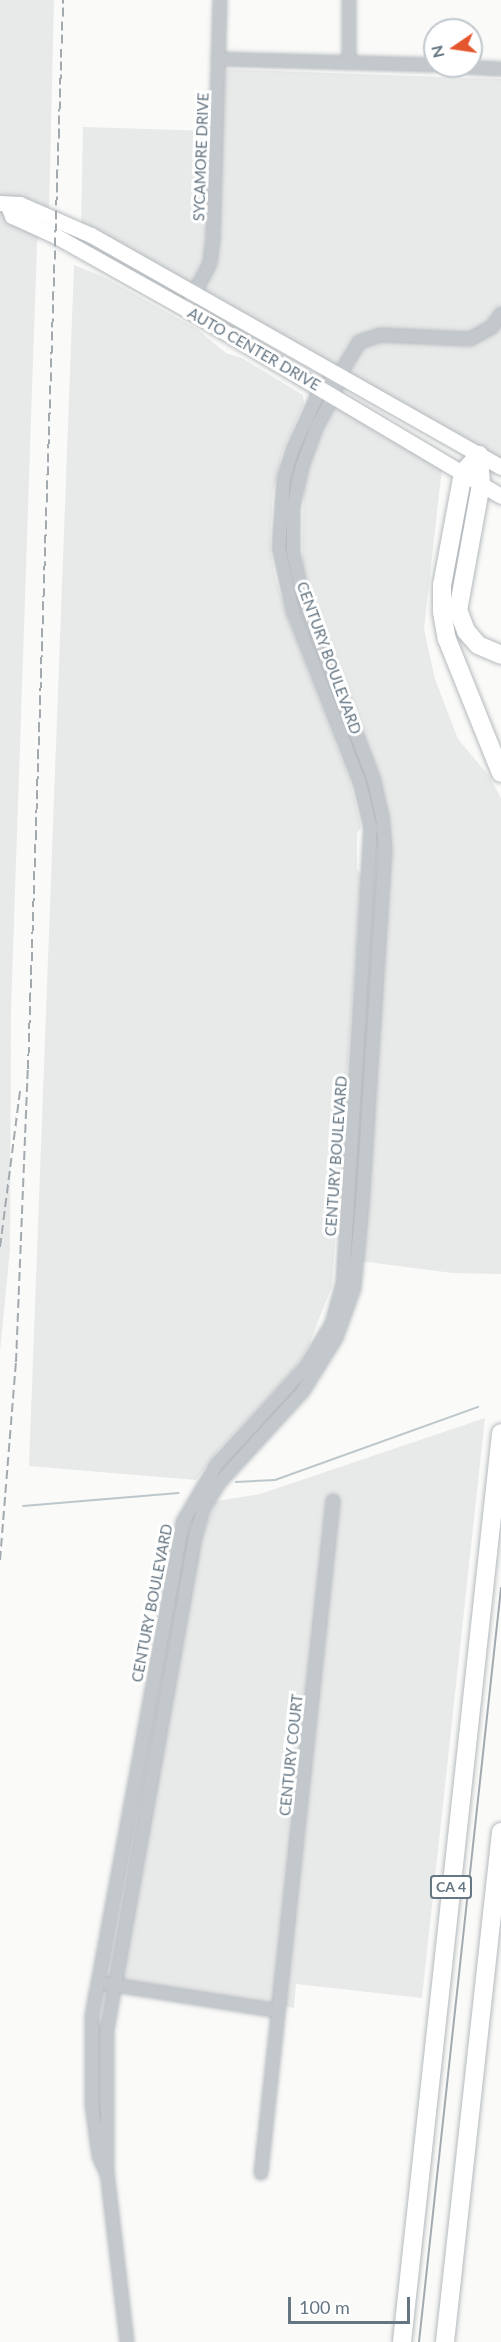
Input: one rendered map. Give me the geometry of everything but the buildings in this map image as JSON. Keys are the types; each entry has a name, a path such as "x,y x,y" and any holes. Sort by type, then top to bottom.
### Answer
{"highway":[{"path":"479,455 463,473 442,585 442,612 447,639 501,773"},
{"path":"479,455 481,484 458,610 460,622 478,645 501,655"},
{"name":"CA 4","path":"402,2342 501,1433"},
{"name":"CA 4","path":"445,2342 501,1832"}],"main road":[{"name":"AUTO CENTER DRIVE","path":"4,205 20,204 57,218 196,293 501,467"},
{"name":"AUTO CENTER DRIVE","path":"4,205 12,216 56,236 186,309 501,496"}],"street":[{"name":"SYCAMORE DRIVE","path":"186,309 210,263 213,237 220,0"},
{"path":"349,0 350,60"},
{"path":"218,59 350,60 423,64"},
{"path":"483,68 501,69"},
{"path":"339,374 352,350 370,337 470,339 492,327 501,314"},
{"name":"CENTURY BOULEVARD","path":"107,2173 99,2157 91,2085 92,2016 100,1983 183,1522 217,1464 305,1368 332,1324 343,1283 371,829 360,783 294,612 279,547 284,477 327,392 339,374"},
{"name":"CENTURY BOULEVARD","path":"127,2342 107,2173 107,2030 179,1618 204,1508 239,1457 290,1407 323,1362 346,1313 354,1288 385,850 382,817 373,778 301,590 293,552 293,507 302,466 327,392"},
{"name":"CENTURY COURT","path":"261,2173 333,1501"},
{"path":"100,1983 278,2011"}],"shaded area":[{"path":"0,0 54,0 49,210 37,243 11,1011 10,1249 0,1352"},
{"path":"218,69 501,79 501,467 196,293 210,263"},
{"path":"83,127 213,131 207,262 192,286 81,227"},
{"path":"74,265 104,277 197,329 226,353 242,358 303,395 304,403 282,453 273,491 270,545 274,573 289,623 350,781 361,827 357,834 357,869 361,875 332,1286 308,1347 295,1368 219,1449 196,1480 29,1466"},
{"path":"335,400 442,468 424,629 435,679 458,739 489,776 501,798 501,1274 452,1273 360,1261 390,845 302,578 304,473"},
{"path":"485,1418 422,1998 296,1984 294,2008 118,1981 199,1542 216,1501 260,1494"}],"waterway":[{"path":"236,1482 275,1480 478,1407"},
{"path":"23,1506 178,1493"}],"tram line":[{"path":"419,2342 501,1588"}],"railway":[{"path":"0,1560 16,1362 28,1069 63,0"},
{"path":"0,1247 20,1090"}]}
